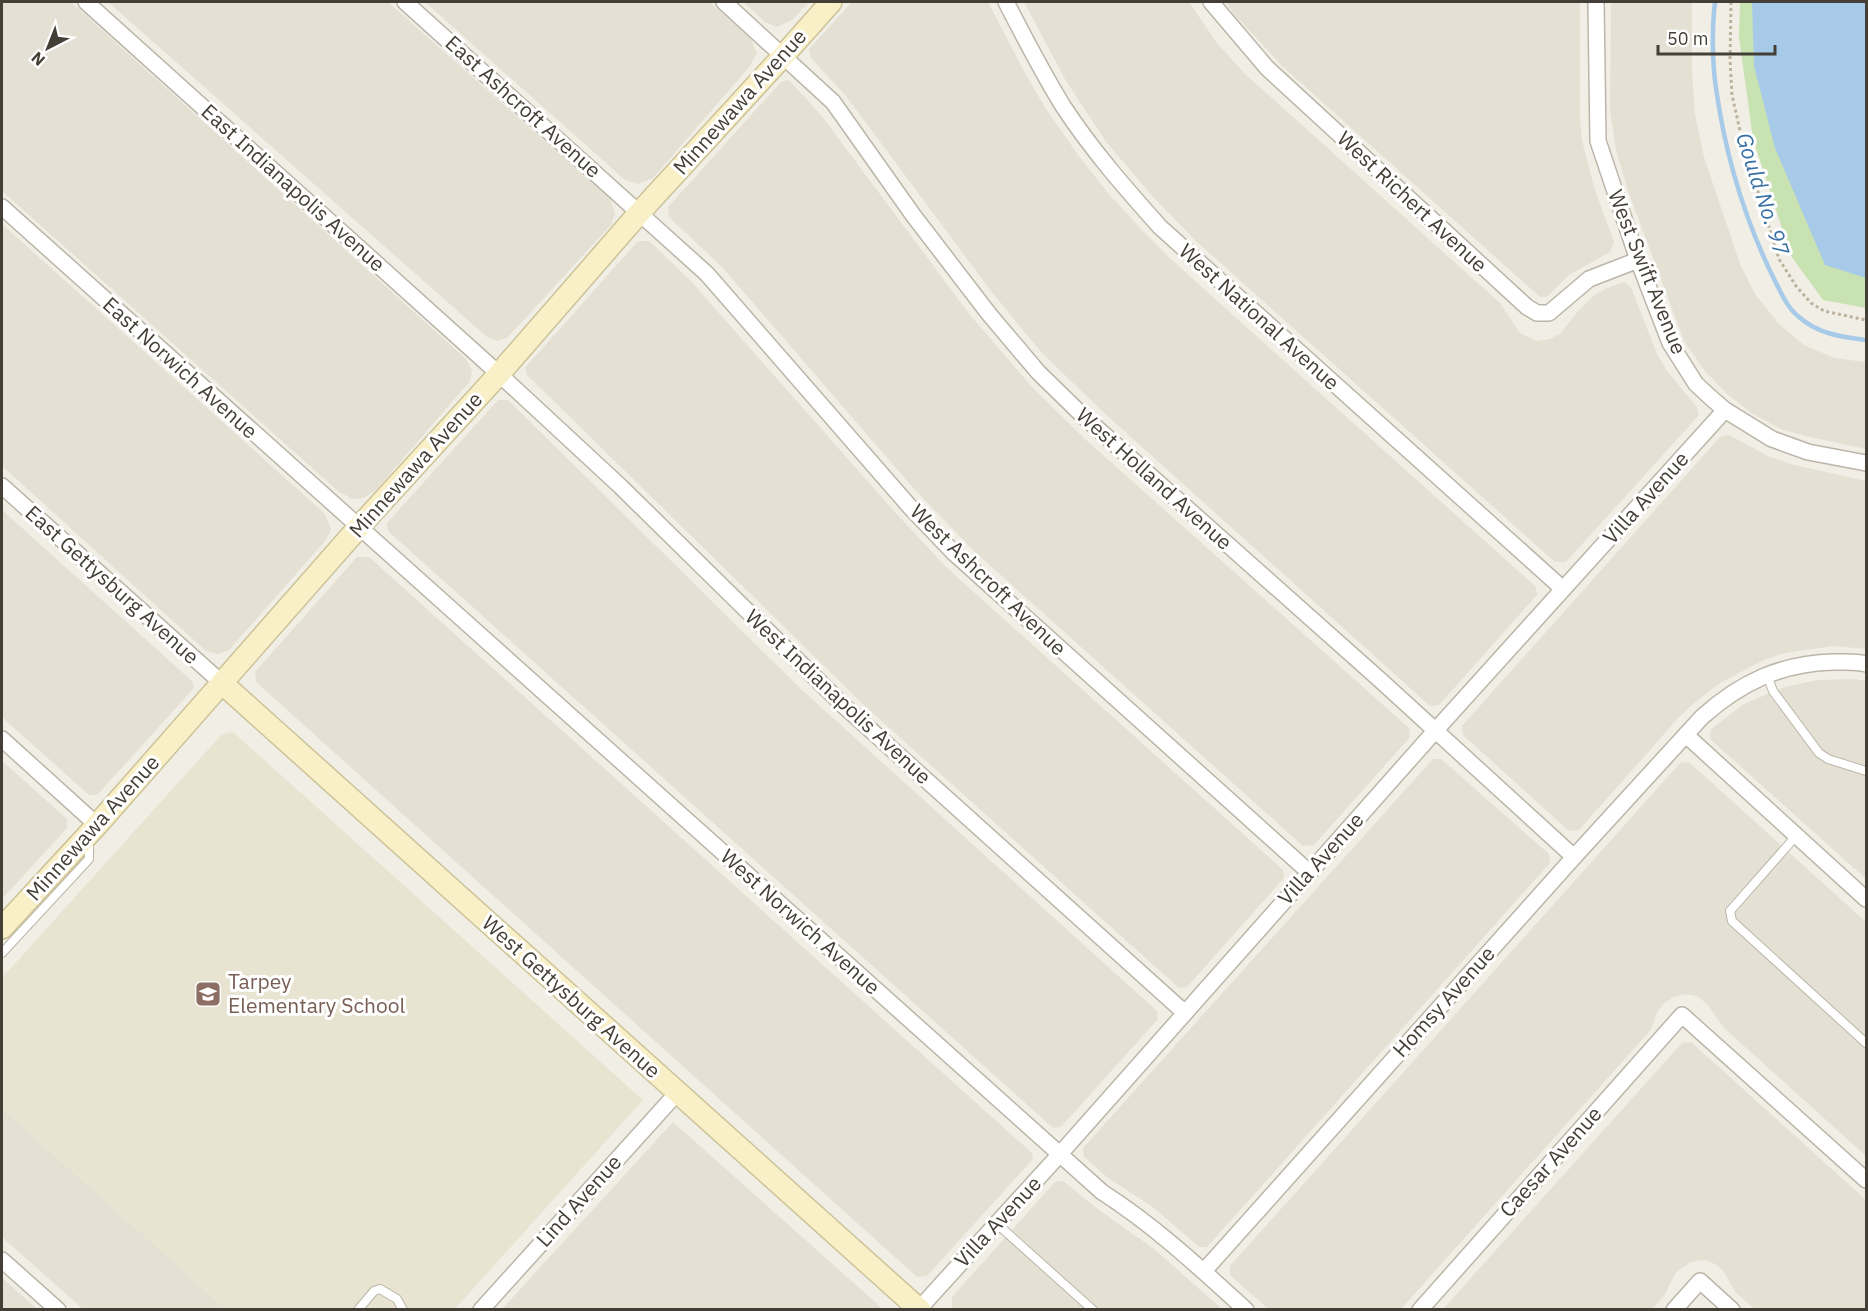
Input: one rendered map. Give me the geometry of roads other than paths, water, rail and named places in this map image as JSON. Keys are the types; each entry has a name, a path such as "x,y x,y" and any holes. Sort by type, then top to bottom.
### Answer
{"street":[{"name":"East Indianapolis Avenue","path":"86,2 499,374"},
{"name":"East Ashcroft Avenue","path":"405,2 640,212"},
{"name":"West Holland Avenue","path":"724,2 833,102 913,215 989,314 1038,372 1090,422 1574,857"},
{"name":"Minnewawa Avenue","path":"2,928 93,830 358,528 499,374 640,212 831,2"},
{"name":"West National Avenue","path":"1006,2 1038,64 1064,107 1119,182 1160,227 1563,589"},
{"name":"West Richert Avenue","path":"1211,2 1267,68 1527,307 1537,313 1549,313 1589,279 1638,260"},
{"name":"West Swift Avenue","path":"1596,2 1598,141 1638,260 1670,343 1696,384 1725,410 1772,439 1808,452 1866,463"},
{"name":"East Norwich Avenue","path":"2,207 358,528"},
{"name":"West Ashcroft Avenue","path":"640,212 707,274 954,553 1310,873"},
{"name":"West Indianapolis Avenue","path":"499,374 620,486 844,706 1185,1013"},
{"name":"Villa Avenue","path":"919,1309 1725,410"},
{"name":"East Gettysburg Avenue","path":"2,486 223,684"},
{"name":"West Norwich Avenue","path":"358,528 1102,1192 1134,1213 1175,1245 1246,1310"},
{"path":"1866,664 1858,662 1809,663 1766,674 1721,700 1686,735 1866,899"},
{"name":"West Gettysburg Avenue","path":"223,684 919,1309"},
{"name":"Homsy Avenue","path":"1204,1271 1686,735"},
{"path":"2,739 93,830"},
{"name":"Caesar Avenue","path":"1420,1310 1682,1015 1866,1180"},
{"name":"Lind Avenue","path":"481,1310 677,1093"},
{"path":"2,1260 58,1310"},
{"path":"1674,1310 1700,1281 1732,1310"}],"lane":[{"path":"1766,674 1773,691 1819,753 1828,759 1866,771"},
{"path":"2,953 89,859 93,830"},
{"path":"1796,836 1730,911 1732,921 1866,1043"},
{"path":"996,1223 1093,1310"},
{"path":"358,1310 374,1291 380,1289 397,1299 403,1310"}],"water":[{"path":"1752,2 1866,2 1866,278 1825,265 1775,148 1754,66"}],"waterway":[{"name":"Gould No. 97","path":"1715,2 1713,56 1720,112 1745,210 1764,257 1785,300 1806,323 1839,336 1866,340"}],"place":[{"name":"Tarpey Elementary School","path":"208,994"}]}
